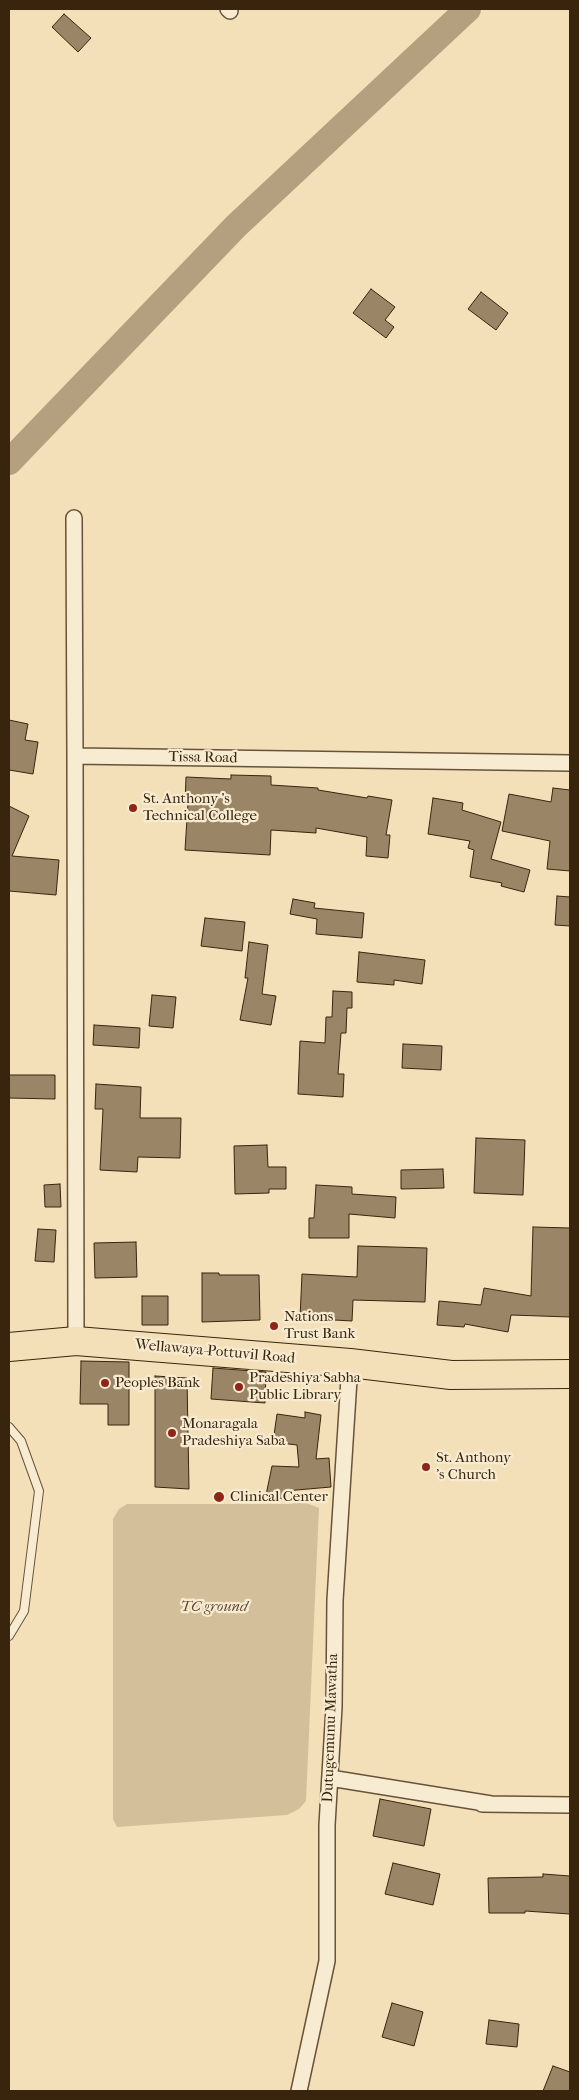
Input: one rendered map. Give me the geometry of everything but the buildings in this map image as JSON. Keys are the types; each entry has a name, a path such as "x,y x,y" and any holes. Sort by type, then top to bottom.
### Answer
{"highway":[{"name":"Wellawaya-Pottuvil Road","path":"9,1347 76,1341 350,1363 451,1375 570,1374"}],"street":[{"path":"74,518 76,1341"},
{"name":"Tissa Road","path":"75,756 570,763"},
{"name":"Dutugemunu Mawatha","path":"299,2091 327,1961 327,1826 334,1707 335,1600 350,1363"},
{"path":"330,1778 485,1804 570,1805"}],"lane":[{"path":"9,1427 21,1441 39,1491 24,1611 9,1636"}],"green space":[{"name":"TC ground","path":"304,1502 319,1508 306,1801 299,1809 287,1815 117,1827 113,1819 113,1519 119,1509 127,1504 290,1504"}],"waterway":[{"path":"9,462 236,226 468,9"}],"place":[{"name":"St. Anthony 's Technical College","path":"133,808"},
{"name":"Nations Trust Bank","path":"274,1326"},
{"name":"Peoples Bank","path":"105,1383"},
{"name":"Pradeshiya Sabha Public Library","path":"239,1387"},
{"name":"Monaragala Pradeshiya Saba","path":"172,1433"},
{"name":"St. Anthony 's Church","path":"426,1467"},
{"name":"Clinical Center","path":"219,1497"}]}
